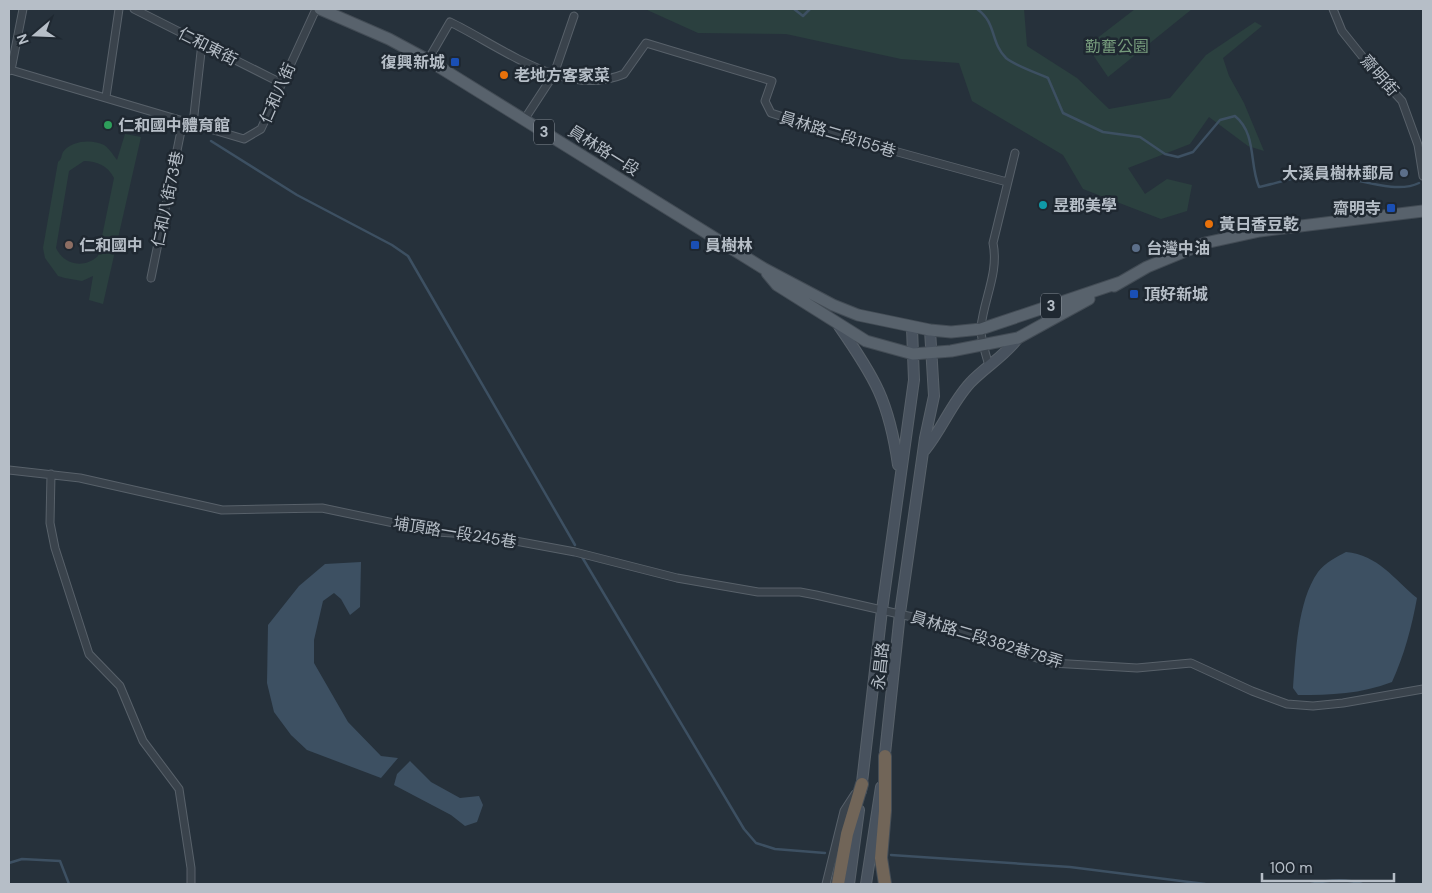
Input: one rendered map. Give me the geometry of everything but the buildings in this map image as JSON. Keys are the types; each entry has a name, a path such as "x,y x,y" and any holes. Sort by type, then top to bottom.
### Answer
{"highway":[{"path":"885,756 885,811 881,858 885,884"},
{"path":"838,884 847,834 862,784"}],"main road":[{"name":"員林路一段","path":"320,9 389,39 428,60 763,268 833,305 858,315 912,328"},
{"name":"3","path":"931,352 984,346 1018,338 1147,267 1206,243 1260,231 1423,211"},
{"name":"員林路一段","path":"763,268 777,285 839,326 866,341 913,354 931,352"},
{"name":"3","path":"912,328 930,330 981,329 1121,282"},
{"path":"839,326 879,386 888,409 893,430 900,478"},
{"name":"永昌路","path":"849,884 882,610 914,380 912,328"},
{"name":"永昌路","path":"866,884 885,756 900,613 925,450 925,438 934,396 930,330"},
{"path":"925,450 950,408 970,383 1010,349 1018,338"}],"street":[{"path":"10,70 24,9"},
{"path":"106,97 118,9"},
{"name":"仁和東街","path":"134,9 281,83"},
{"name":"仁和八街","path":"10,70 244,139 254,135 261,129 316,9"},
{"name":"齋明街","path":"1333,9 1342,31 1370,66 1402,101 1418,145 1423,176"},
{"path":"524,120 554,74 574,16"},
{"path":"428,60 450,22 528,65 554,74"},
{"path":"193,124 202,43"},
{"name":"員林路二段155巷","path":"554,74 598,79 624,74 646,43 772,81 765,101 771,113 865,143 1007,182"},
{"name":"仁和八街73巷","path":"151,278 183,121"},
{"path":"989,366 981,329 994,272 996,257 993,243 1015,153"},
{"name":"埔頂路一段245巷","path":"9,470 51,474 222,510 322,508 437,532 483,535 574,552 677,578 758,592 800,592 900,613"},
{"path":"51,474 50,523 55,548 89,654 120,686 142,741 179,789 191,868 191,884"},
{"name":"員林路二段382巷78弄","path":"900,613 1052,663 1137,668 1192,663 1252,691 1287,704 1313,706 1342,703 1423,688"},
{"path":"826,884 844,810 862,784"}],"green space":[{"path":"645,9 1024,9 1027,46 1077,78 1109,109 1170,98 1206,55 1255,22 1262,26 1223,58 1229,76 1244,103 1264,151 1248,146 1209,117 1190,144 1128,168 1145,194 1167,179 1192,185 1187,211 1161,219 1083,189 1063,155 972,101 959,63 901,59 786,34 698,33"},
{"name":"勤奮公園","path":"1135,9 1192,9 1108,77 1087,46"},
{"path":"125,134 141,137 103,304 89,300 93,276 82,281 58,276 45,258 43,248 58,162 63,152 72,145 88,141 106,146 117,160","holes":["84,161 105,167 114,178 98,256 87,263 81,264 64,258 56,248 69,171"]}],"water":[{"path":"1346,552 1357,554 1376,563 1417,598 1404,651 1392,682 1346,693 1298,695 1293,688 1295,659 1299,628 1306,598 1318,572 1331,560"},
{"path":"361,562 360,607 350,615 341,599 334,593 323,601 314,640 314,663 348,722 381,756 398,758 381,778 307,750 291,735 274,712 267,683 268,625 299,586 325,564"},
{"path":"410,761 431,782 460,798 479,796 483,805 477,822 465,826 451,815 394,785 397,774"}],"waterway":[{"path":"794,9 803,16 810,9"},
{"path":"977,9 988,20 998,46 1006,58 1048,78 1063,113 1103,132 1140,137 1165,154 1178,157 1193,152 1220,120 1235,116 1247,131 1259,187 1312,175 1332,176 1397,187 1419,183"},
{"path":"211,141 297,195 392,245 408,256 575,545"},
{"path":"582,557 744,829 756,843 775,849 825,853"},
{"path":"891,855 1070,867 1205,884"},
{"path":"9,863 22,859 60,861 69,884"},
{"path":"1311,884 1336,880 1362,884"}],"place":[{"name":"復興新城","path":"455,62"},
{"name":"老地方客家菜","path":"504,75"},
{"name":"仁和國中體育館","path":"108,125"},
{"name":"大溪員樹林郵局","path":"1404,173"},
{"name":"昱郡美學","path":"1043,205"},
{"name":"齋明寺","path":"1391,208"},
{"name":"黃日香豆乾","path":"1209,224"},
{"name":"仁和國中","path":"69,245"},
{"name":"員樹林","path":"695,245"},
{"name":"台灣中油","path":"1136,248"},
{"name":"頂好新城","path":"1134,294"}]}
